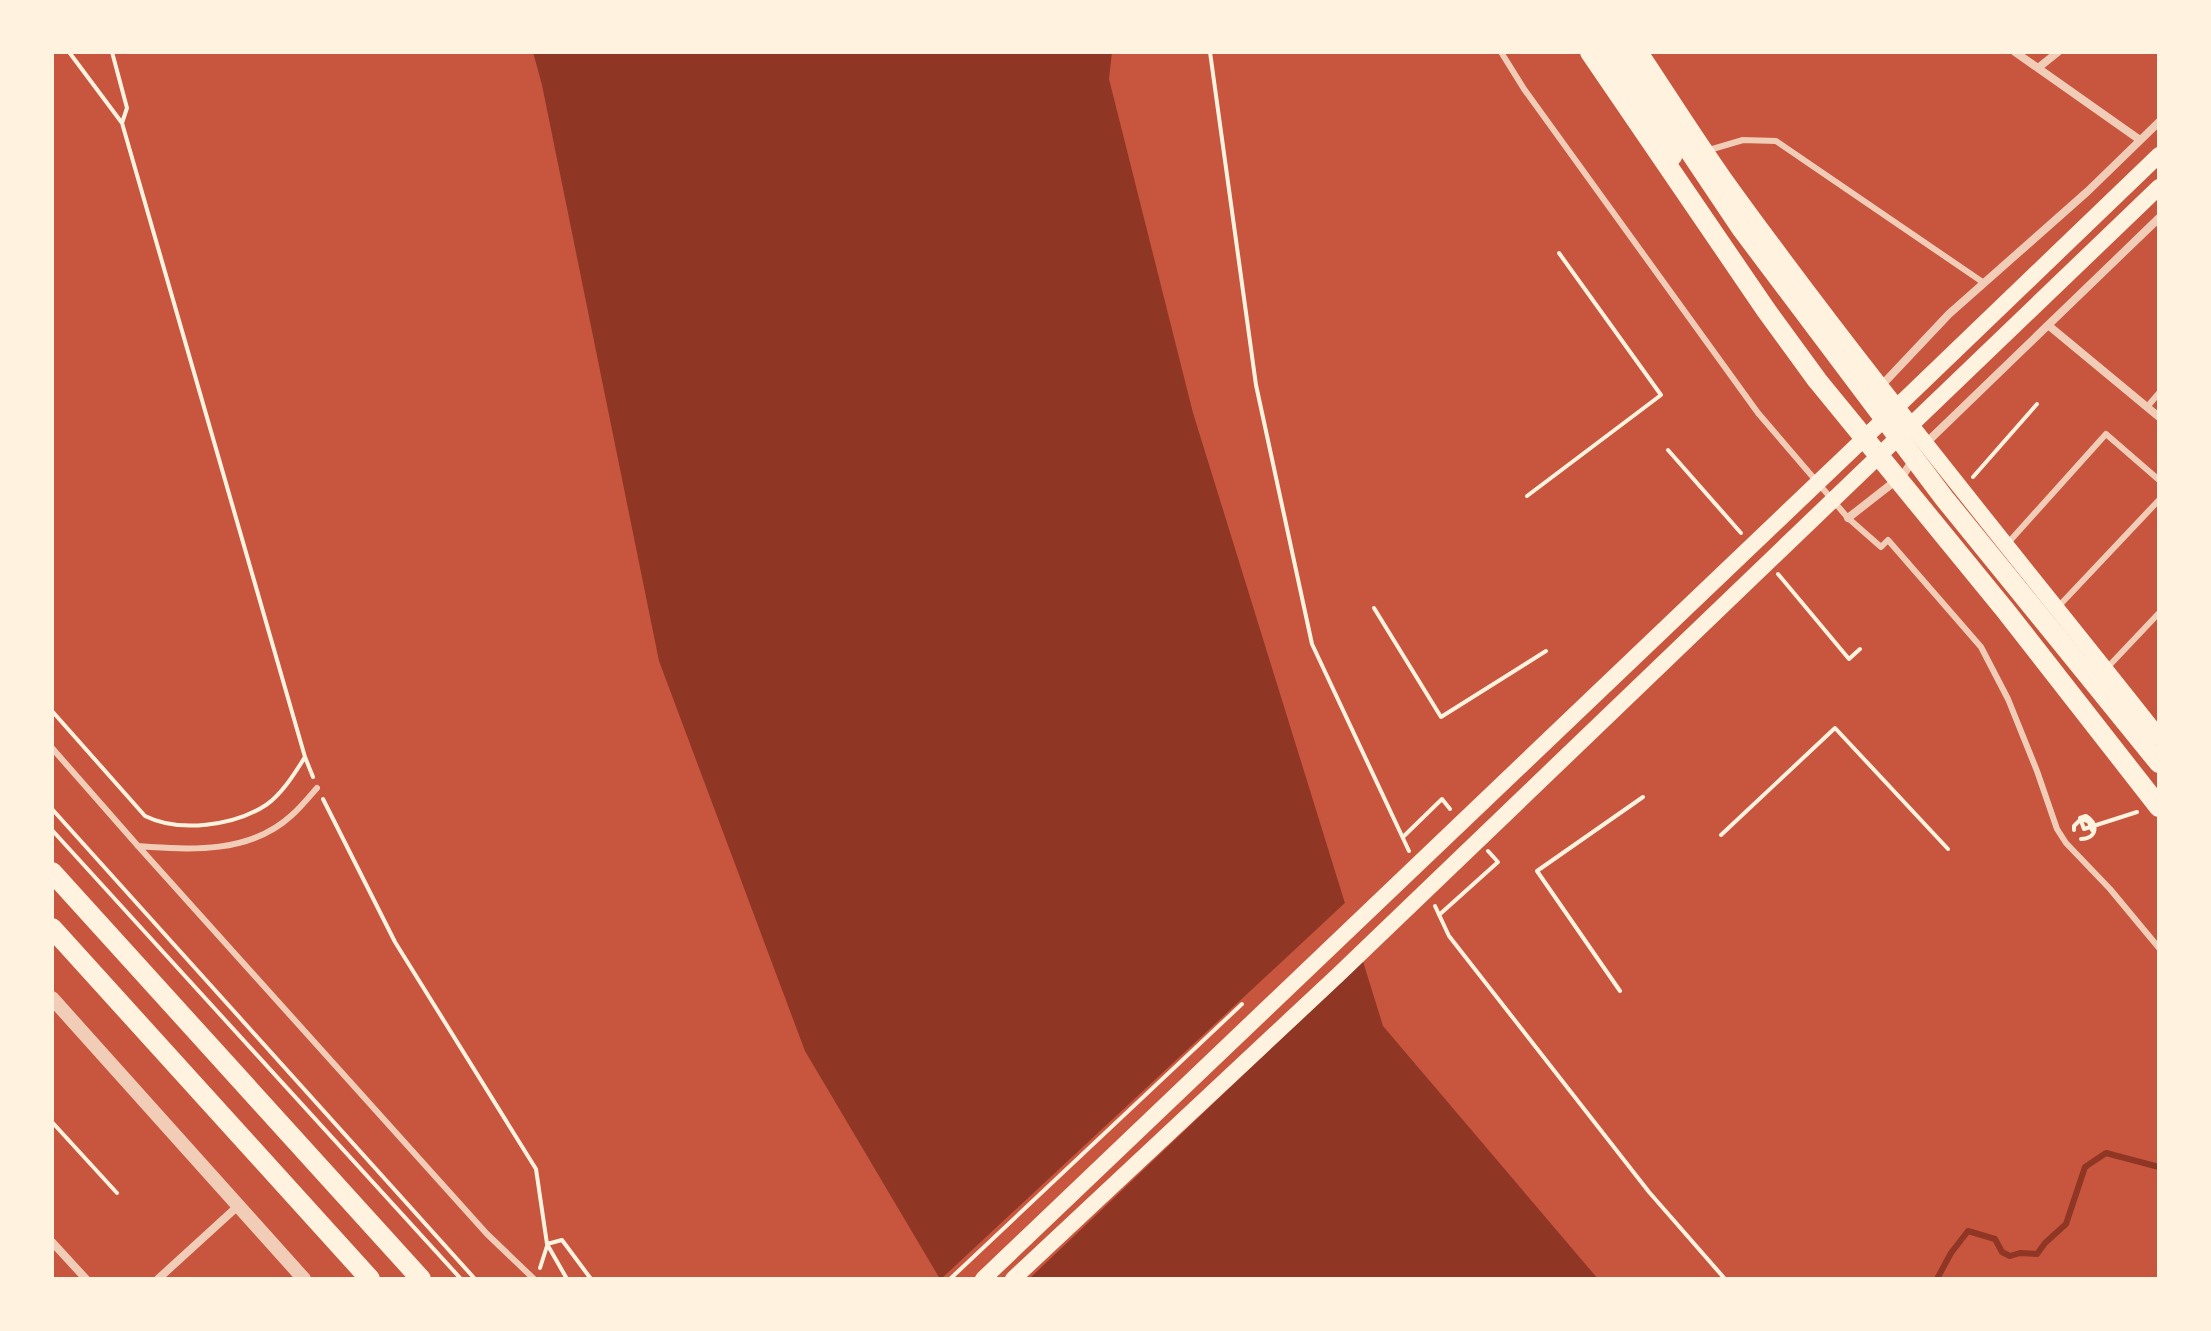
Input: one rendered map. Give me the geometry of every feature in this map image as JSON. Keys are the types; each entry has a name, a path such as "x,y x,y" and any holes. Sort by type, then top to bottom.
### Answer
{"highway":[{"path":"1590,52 1817,380 2005,610 2152,808"},
{"path":"1623,52 1741,228 1944,498 2159,763"},
{"path":"52,872 421,1279"},
{"path":"52,928 370,1279"}],"main road":[{"path":"1603,52 1818,368 1856,408"},
{"path":"1640,52 1705,151 1924,444 2157,729"},
{"path":"983,1279 2159,155"},
{"path":"1013,1279 1338,975 2159,187"},
{"path":"1903,475 2159,799"}],"street":[{"path":"2015,52 2140,140"},
{"path":"2038,68 2058,52"},
{"path":"1903,475 1856,408 1949,314 2088,191 2159,122"},
{"path":"1848,518 1903,475 1924,444 2159,218"},
{"path":"2048,325 2159,417"},
{"path":"52,998 304,1279"},
{"path":"158,1279 238,1206"},
{"path":"52,1242 86,1279"}],"lane":[{"path":"1501,52 1524,89 1758,413 1848,518 1881,547 1888,540 1981,647 2008,699 2057,829 2159,948"},
{"path":"1705,151 1743,140 1776,141 1984,283"},
{"path":"2147,407 2159,393"},
{"path":"2006,545 2106,434 2159,480"},
{"path":"2057,608 2159,500"},
{"path":"2106,669 2159,613"},
{"path":"52,748 487,1234 535,1279"},
{"path":"138,846 222,848 258,837 291,817 317,788"}],"path":[{"path":"69,52 122,123 305,757 317,788 395,942 536,1169 547,1244 567,1279"},
{"path":"112,52 127,108 122,123"},
{"path":"1210,52 1256,385 1312,644 1415,863"},
{"path":"1527,496 1661,395 1559,253"},
{"path":"1962,490 2037,404"},
{"path":"1668,450 1743,534"},
{"path":"1776,572 1849,659 1860,649"},
{"path":"1374,608 1441,717 1546,651"},
{"path":"52,711 145,816 156,822 209,824 243,817 268,803 305,757"},
{"path":"1721,835 1835,728 1948,849"},
{"path":"1620,991 1537,871 1643,797"},
{"path":"2092,830 2089,822 2085,820 2079,821 2074,826 2077,837 2083,840 2093,835 2095,830 2094,824 2092,819 2086,816 2080,818 2084,829 2099,824 2114,819 2129,814 2152,808"},
{"path":"52,809 475,1279"},
{"path":"52,830 461,1279"},
{"path":"1433,902 1449,936 1649,1192 1725,1279"},
{"path":"52,1122 117,1193"},
{"path":"547,1244 562,1240 591,1279"},
{"path":"535,1279 547,1244"}],"shaded area":[{"path":"533,52 1112,52 1109,79 1193,413 1383,1026 1598,1279 940,1279 805,1051 659,661"}],"pier":[{"path":"1348,900 1366,958 1029,1279 941,1279"}],"waterway":[{"path":"1937,1279 1968,1231 1995,1239 2002,1252 2010,1256 2037,1254 2066,1224 2085,1167 2106,1153 2159,1167"}]}
